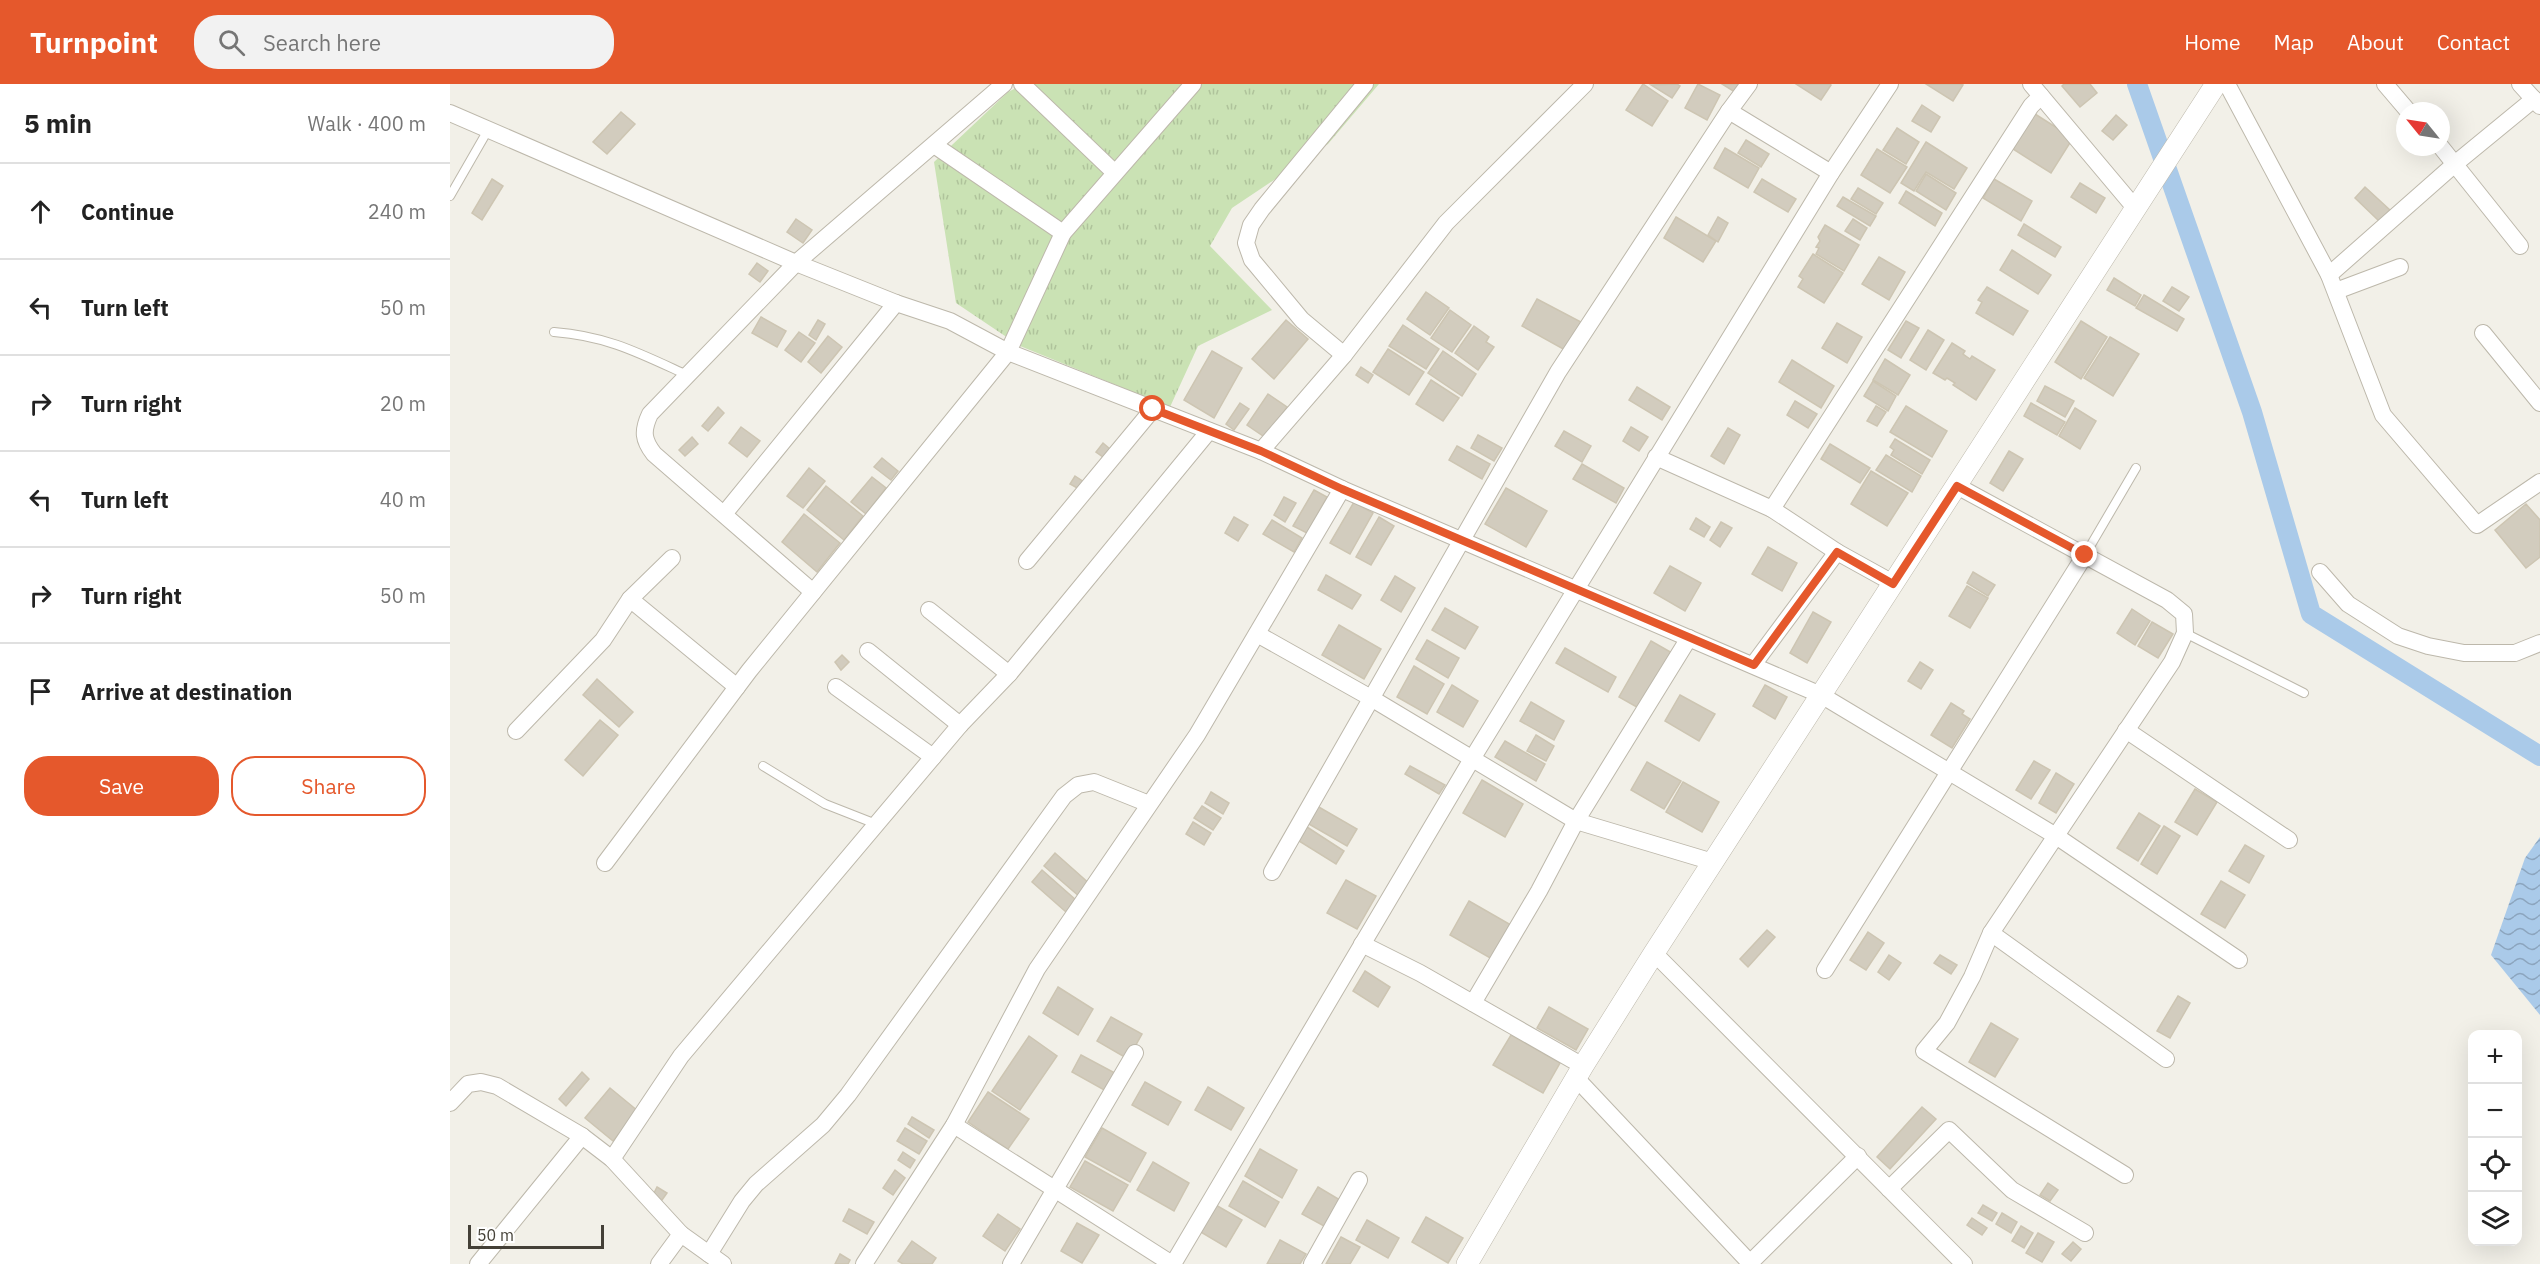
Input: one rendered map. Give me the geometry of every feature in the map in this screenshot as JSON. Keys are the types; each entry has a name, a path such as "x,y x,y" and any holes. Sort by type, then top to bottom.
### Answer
{"street":[{"path":"813,592 654,454 645,443 645,426 650,414 796,263 1004,84"},
{"path":"1022,84 1114,172"},
{"path":"605,863 737,687 1008,352 1063,233 1193,84"},
{"path":"1261,451 1344,355 1446,223 1585,84"},
{"path":"1272,872 1558,372 1749,84"},
{"path":"954,1125 1172,1264 1472,759 1831,173 1890,84"},
{"path":"1467,1264 1579,1072 1654,953 2216,84"},
{"path":"2227,84 2329,275 2384,415 2477,525 2540,482"},
{"path":"2385,84 2400,102"},
{"path":"2329,275 2456,163 2537,103 2520,84"},
{"path":"1344,355 1302,320 1252,260 1246,243 1251,225 1262,209 1360,86"},
{"path":"2036,90 2139,203"},
{"path":"1772,508 2031,106 2036,90"},
{"path":"1729,111 1831,173"},
{"path":"450,113 796,263 896,303 950,321 1008,352 1261,451 1342,489 1821,695 2056,836 2239,960"},
{"path":"934,145 1063,233"},
{"path":"2449,156 2520,246"},
{"path":"2336,291 2400,267"},
{"path":"724,514 896,303"},
{"path":"2483,333 2540,403"},
{"path":"1027,561 1153,409"},
{"path":"612,1159 681,1056 960,725 1009,675 1209,431"},
{"path":"1656,457 1772,508 1837,552 1893,584"},
{"path":"1957,486 2167,600 2184,614 2185,633 2172,662 1991,933 1972,977 1947,1023 1924,1050 2125,1175"},
{"path":"864,1264 954,1125 1037,969 1197,735 1342,489"},
{"path":"1754,665 1837,552"},
{"path":"1825,970 2085,555"},
{"path":"516,731 603,640 630,600 672,558"},
{"path":"2320,572 2348,604 2398,636 2464,654 2515,653 2540,643"},
{"path":"630,600 737,687"},
{"path":"929,610 1009,675"},
{"path":"1257,634 1371,698 1576,821 1713,862"},
{"path":"1473,1003 1539,891 1576,821 1689,638"},
{"path":"868,651 960,725"},
{"path":"836,687 933,757"},
{"path":"2126,730 2289,840"},
{"path":"709,1254 756,1184 810,1138 848,1095 1064,796 1078,785 1094,782 1149,804"},
{"path":"1991,933 2166,1059"},
{"path":"1362,944 1473,1003 1579,1072 1750,1263 1858,1156"},
{"path":"1654,953 1964,1264"},
{"path":"1011,1264 1135,1053"},
{"path":"450,1103 468,1084 481,1082 497,1086 582,1136 612,1159 681,1234 723,1264"},
{"path":"1889,1189 1950,1130 2012,1190 2085,1233"},
{"path":"478,1264 582,1136"},
{"path":"1312,1264 1359,1180"},
{"path":"659,1264 681,1234"}],"lane":[{"path":"450,196 488,130"},
{"path":"554,332 585,335 617,343 687,375"},
{"path":"2085,555 2136,468"},
{"path":"2185,633 2304,693"},
{"path":"763,766 825,804 876,825"}],"green space":[{"path":"1024,84 1379,84 1328,144 1232,208 1210,246 1272,310 1198,346 1170,407 1020,346 956,303 934,162 1008,92"}],"water":[{"path":"2540,837 2540,1015 2491,955 2525,858"}],"building":[{"path":"1643,84 1668,101 1652,126 1626,110"},
{"path":"1677,84 1680,86 1672,98 1651,85"},
{"path":"1698,84 1720,95 1707,120 1685,108"},
{"path":"1722,84 1744,84 1738,94"},
{"path":"1796,84 1830,84 1831,85 1821,100"},
{"path":"1926,84 1960,84 1963,85 1953,101"},
{"path":"2064,84 2090,84 2097,93 2080,107 2062,86"},
{"path":"1922,105 1940,117 1931,132 1912,121"},
{"path":"621,112 635,124 607,154 593,142"},
{"path":"2035,114 2073,138 2051,173 2013,149"},
{"path":"2116,115 2127,125 2113,140 2102,131"},
{"path":"1897,128 1919,142 1906,164 1883,150"},
{"path":"1746,140 1769,154 1761,167 1738,153"},
{"path":"1926,142 1967,168 1954,189 1926,172 1914,191 1901,183"},
{"path":"1725,148 1759,168 1748,188 1714,168"},
{"path":"1877,149 1907,167 1890,193 1861,175"},
{"path":"1926,174 1956,193 1946,210 1916,191"},
{"path":"492,179 503,186 482,220 472,213"},
{"path":"1762,179 1796,199 1788,212 1754,192"},
{"path":"1994,179 2032,201 2021,221 1983,198"},
{"path":"2080,183 2105,198 2096,213 2071,197"},
{"path":"2365,187 2390,210 2380,222 2355,198"},
{"path":"1858,188 1883,203 1876,214 1851,199"},
{"path":"1906,191 1942,213 1935,226 1899,203"},
{"path":"1843,197 1876,216 1870,226 1837,206"},
{"path":"1676,217 1716,241 1703,262 1664,238"},
{"path":"1718,217 1728,223 1718,242 1708,235"},
{"path":"796,219 812,230 803,243 787,232"},
{"path":"1853,219 1867,228 1860,240 1845,231"},
{"path":"2024,224 2061,247 2055,257 2018,235"},
{"path":"1825,225 1859,245 1844,271 1816,254 1819,248 1816,247 1820,241 1818,237"},
{"path":"2012,250 2051,275 2038,294 2000,270"},
{"path":"1813,254 1843,273 1824,303 1798,287 1803,279 1799,276"},
{"path":"1879,257 1905,272 1889,300 1862,284"},
{"path":"757,263 768,271 760,282 749,274"},
{"path":"2114,278 2141,295 2135,306 2107,290"},
{"path":"1987,287 2028,311 2013,335 1976,313 1982,302 1978,300"},
{"path":"2172,287 2189,297 2179,311 2163,301"},
{"path":"1426,292 1449,308 1430,335 1407,319"},
{"path":"2144,295 2184,319 2177,331 2136,308"},
{"path":"1537,299 1581,322 1565,350 1522,326"},
{"path":"1450,310 1471,325 1452,352 1431,338"},
{"path":"761,317 786,331 777,347 752,333"},
{"path":"818,320 825,324 816,340 809,335"},
{"path":"1286,320 1308,339 1274,379 1252,359"},
{"path":"1906,321 1919,328 1901,358 1888,350"},
{"path":"2081,321 2107,337 2081,379 2055,362"},
{"path":"1837,323 1862,337 1847,363 1822,348"},
{"path":"1403,325 1439,349 1426,369 1389,346"},
{"path":"1474,326 1489,337 1486,342 1494,347 1478,370 1455,353"},
{"path":"1928,330 1944,340 1926,370 1910,360"},
{"path":"799,332 815,343 801,362 785,350"},
{"path":"828,336 842,347 821,373 808,362"},
{"path":"2110,337 2139,354 2113,396 2084,378"},
{"path":"1952,343 1965,351 1963,354 1970,359 1972,356 1995,370 1976,400 1953,385 1955,383 1933,373"},
{"path":"1388,349 1424,372 1409,395 1373,372"},
{"path":"1212,351 1242,368 1214,418 1184,400"},
{"path":"1443,351 1476,374 1462,396 1428,373"},
{"path":"1885,359 1910,375 1898,395 1873,380"},
{"path":"1792,360 1834,386 1821,408 1779,382"},
{"path":"1361,367 1373,375 1368,383 1356,375"},
{"path":"1431,380 1459,398 1443,421 1416,404"},
{"path":"1873,381 1896,396 1888,411 1864,396"},
{"path":"2045,386 2074,401 2065,417 2037,401"},
{"path":"1637,387 1670,407 1662,420 1629,400"},
{"path":"1268,394 1287,407 1266,438 1247,425"},
{"path":"1795,401 1817,414 1808,428 1787,415"},
{"path":"1240,403 1249,409 1234,430 1226,424"},
{"path":"2031,403 2065,422 2057,435 2024,416"},
{"path":"1876,406 1886,412 1877,426 1867,421"},
{"path":"1906,406 1947,431 1932,457 1890,432"},
{"path":"718,407 724,413 708,431 702,426"},
{"path":"2075,408 2096,421 2080,449 2059,436"},
{"path":"741,427 760,441 747,457 729,443"},
{"path":"1631,427 1648,437 1639,451 1623,441"},
{"path":"1728,428 1740,435 1724,464 1711,456"},
{"path":"1564,431 1591,446 1582,462 1555,446"},
{"path":"1478,435 1502,448 1494,461 1471,448"},
{"path":"692,437 698,444 685,456 679,450"},
{"path":"1895,439 1930,460 1922,474 1891,455 1894,450 1890,447"},
{"path":"1103,443 1110,449 1103,457 1096,452"},
{"path":"1830,444 1870,468 1860,483 1821,459"},
{"path":"1457,446 1490,464 1482,479 1449,460"},
{"path":"2009,451 2023,459 2003,491 1990,483"},
{"path":"1886,455 1921,476 1912,492 1876,470"},
{"path":"882,458 898,471 891,480 874,467"},
{"path":"1582,464 1624,488 1616,503 1573,479"},
{"path":"809,468 825,481 803,508 787,496"},
{"path":"1871,471 1908,493 1887,526 1851,504"},
{"path":"1075,476 1084,482 1079,489 1070,484"},
{"path":"872,477 886,488 866,514 851,502"},
{"path":"826,486 863,516 844,540 807,510"},
{"path":"1506,488 1547,511 1526,547 1485,524"},
{"path":"1314,490 1327,497 1307,533 1293,526"},
{"path":"1284,497 1296,503 1285,522 1274,515"},
{"path":"1354,502 1373,513 1350,554 1330,543"},
{"path":"2526,504 2540,520 2540,557 2526,568 2495,530"},
{"path":"804,514 840,543 817,572 782,542"},
{"path":"1234,517 1248,525 1238,541 1225,533"},
{"path":"1379,517 1394,526 1371,565 1356,557"},
{"path":"1696,518 1710,527 1704,537 1690,529"},
{"path":"1272,520 1302,538 1294,552 1263,534"},
{"path":"1721,522 1732,528 1720,547 1710,540"},
{"path":"1768,547 1797,563 1782,591 1752,574"},
{"path":"1670,566 1701,583 1685,611 1654,593"},
{"path":"1973,572 1995,585 1988,596 1967,583"},
{"path":"1326,575 1361,595 1352,609 1318,590"},
{"path":"1395,576 1415,588 1401,612 1381,600"},
{"path":"1967,586 1988,598 1970,628 1949,616"},
{"path":"1445,608 1478,627 1465,649 1432,630"},
{"path":"2132,609 2150,621 2135,645 2117,633"},
{"path":"1813,612 1831,622 1807,663 1790,653"},
{"path":"2152,622 2173,634 2158,658 2138,646"},
{"path":"1339,625 1381,649 1364,679 1322,655"},
{"path":"1427,640 1459,658 1448,678 1416,659"},
{"path":"1651,641 1674,654 1642,710 1619,697"},
{"path":"1565,648 1616,677 1608,692 1556,663"},
{"path":"842,655 849,662 841,670 835,662"},
{"path":"1920,662 1933,670 1921,689 1908,681"},
{"path":"1414,666 1444,684 1427,714 1397,697"},
{"path":"597,679 633,712 619,727 583,695"},
{"path":"1452,685 1478,701 1463,727 1437,712"},
{"path":"1765,685 1787,697 1775,719 1753,706"},
{"path":"1680,695 1715,714 1699,741 1665,721"},
{"path":"1531,702 1564,721 1554,740 1520,721"},
{"path":"1951,703 1964,711 1962,714 1970,719 1952,748 1931,735"},
{"path":"600,720 618,735 583,776 565,760"},
{"path":"1536,735 1554,746 1546,761 1527,751"},
{"path":"1505,741 1545,764 1536,781 1495,757"},
{"path":"2034,761 2050,770 2031,799 2016,790"},
{"path":"1647,762 1681,781 1664,809 1631,790"},
{"path":"1410,766 1445,785 1439,794 1405,774"},
{"path":"2056,773 2074,784 2056,813 2039,803"},
{"path":"1482,780 1523,804 1505,837 1463,813"},
{"path":"1683,782 1719,802 1702,832 1666,812"},
{"path":"2195,789 2217,802 2197,835 2175,822"},
{"path":"1211,792 1229,803 1223,814 1205,803"},
{"path":"1202,806 1221,818 1213,830 1194,818"},
{"path":"1317,806 1357,829 1347,846 1307,823"},
{"path":"2139,813 2160,826 2138,861 2117,848"},
{"path":"1193,822 1211,833 1204,845 1186,834"},
{"path":"2164,826 2180,836 2157,874 2141,864"},
{"path":"1307,827 1344,851 1336,864 1299,841"},
{"path":"2245,845 2264,856 2249,883 2229,871"},
{"path":"1055,853 1091,885 1080,897 1044,866"},
{"path":"1042,870 1076,900 1066,912 1032,882"},
{"path":"1346,880 1376,896 1357,929 1327,913"},
{"path":"2221,881 2245,895 2225,928 2201,914"},
{"path":"1469,901 1511,925 1492,959 1450,935"},
{"path":"1767,930 1775,937 1748,967 1740,959"},
{"path":"1868,932 1884,943 1866,970 1850,960"},
{"path":"1889,955 1901,963 1889,980 1878,972"},
{"path":"1940,955 1957,965 1951,974 1934,963"},
{"path":"1365,971 1390,987 1378,1007 1353,991"},
{"path":"1058,987 1093,1009 1078,1035 1043,1013"},
{"path":"2178,996 2190,1003 2170,1038 2157,1031"},
{"path":"1549,1007 1588,1029 1576,1050 1537,1028"},
{"path":"1111,1017 1142,1034 1128,1059 1097,1041"},
{"path":"1991,1023 2018,1039 1995,1077 1969,1062"},
{"path":"1511,1035 1560,1063 1543,1093 1493,1065"},
{"path":"1029,1036 1057,1056 1020,1110 992,1091"},
{"path":"1081,1055 1115,1073 1106,1091 1072,1072"},
{"path":"582,1072 589,1079 566,1106 559,1099"},
{"path":"1145,1082 1181,1102 1168,1125 1132,1105"},
{"path":"1208,1087 1244,1108 1231,1130 1195,1110"},
{"path":"610,1088 638,1111 613,1141 585,1118"},
{"path":"988,1092 1029,1119 1008,1149 968,1122"},
{"path":"1922,1107 1936,1119 1890,1169 1877,1157"},
{"path":"912,1117 934,1130 929,1138 908,1124"},
{"path":"905,1128 927,1141 919,1154 897,1141"},
{"path":"1102,1128 1146,1153 1130,1182 1085,1157"},
{"path":"1260,1149 1297,1170 1282,1198 1245,1176"},
{"path":"903,1152 915,1160 910,1168 898,1160"},
{"path":"1085,1161 1128,1185 1113,1211 1070,1187"},
{"path":"1153,1162 1189,1183 1174,1211 1137,1190"},
{"path":"895,1170 905,1178 893,1195 883,1188"},
{"path":"1243,1181 1279,1202 1265,1227 1229,1206"},
{"path":"2048,1183 2058,1190 2050,1201 2040,1195"},
{"path":"657,1187 667,1193 662,1200 653,1195"},
{"path":"1318,1187 1340,1200 1324,1226 1302,1214"},
{"path":"1214,1204 1242,1220 1226,1247 1199,1231"},
{"path":"1983,1205 1997,1213 1992,1221 1978,1213"},
{"path":"849,1209 874,1222 867,1234 843,1221"},
{"path":"2002,1213 2017,1222 2011,1233 1996,1224"},
{"path":"998,1214 1020,1229 1005,1251 983,1236"},
{"path":"1426,1217 1463,1238 1448,1263 1412,1242"},
{"path":"1972,1218 1987,1228 1982,1235 1967,1225"},
{"path":"1367,1220 1399,1238 1388,1258 1356,1240"},
{"path":"1077,1223 1099,1235 1082,1263 1061,1251"},
{"path":"2021,1226 2033,1233 2024,1248 2012,1241"},
{"path":"2038,1233 2054,1242 2042,1262 2026,1253"},
{"path":"1341,1237 1360,1247 1350,1264 1326,1264"},
{"path":"1280,1240 1306,1254 1300,1264 1267,1264"},
{"path":"912,1241 936,1258 932,1264 903,1264 898,1261"},
{"path":"2073,1242 2081,1249 2071,1261 2062,1254"},
{"path":"840,1254 850,1260 848,1264 835,1264"}],"waterway":[{"path":"2137,84 2252,412 2311,614 2540,756"}],"route":[{"path":"1153,409 1261,451 1342,489 1754,665 1837,552 1893,584 1957,486 2085,555"}]}
